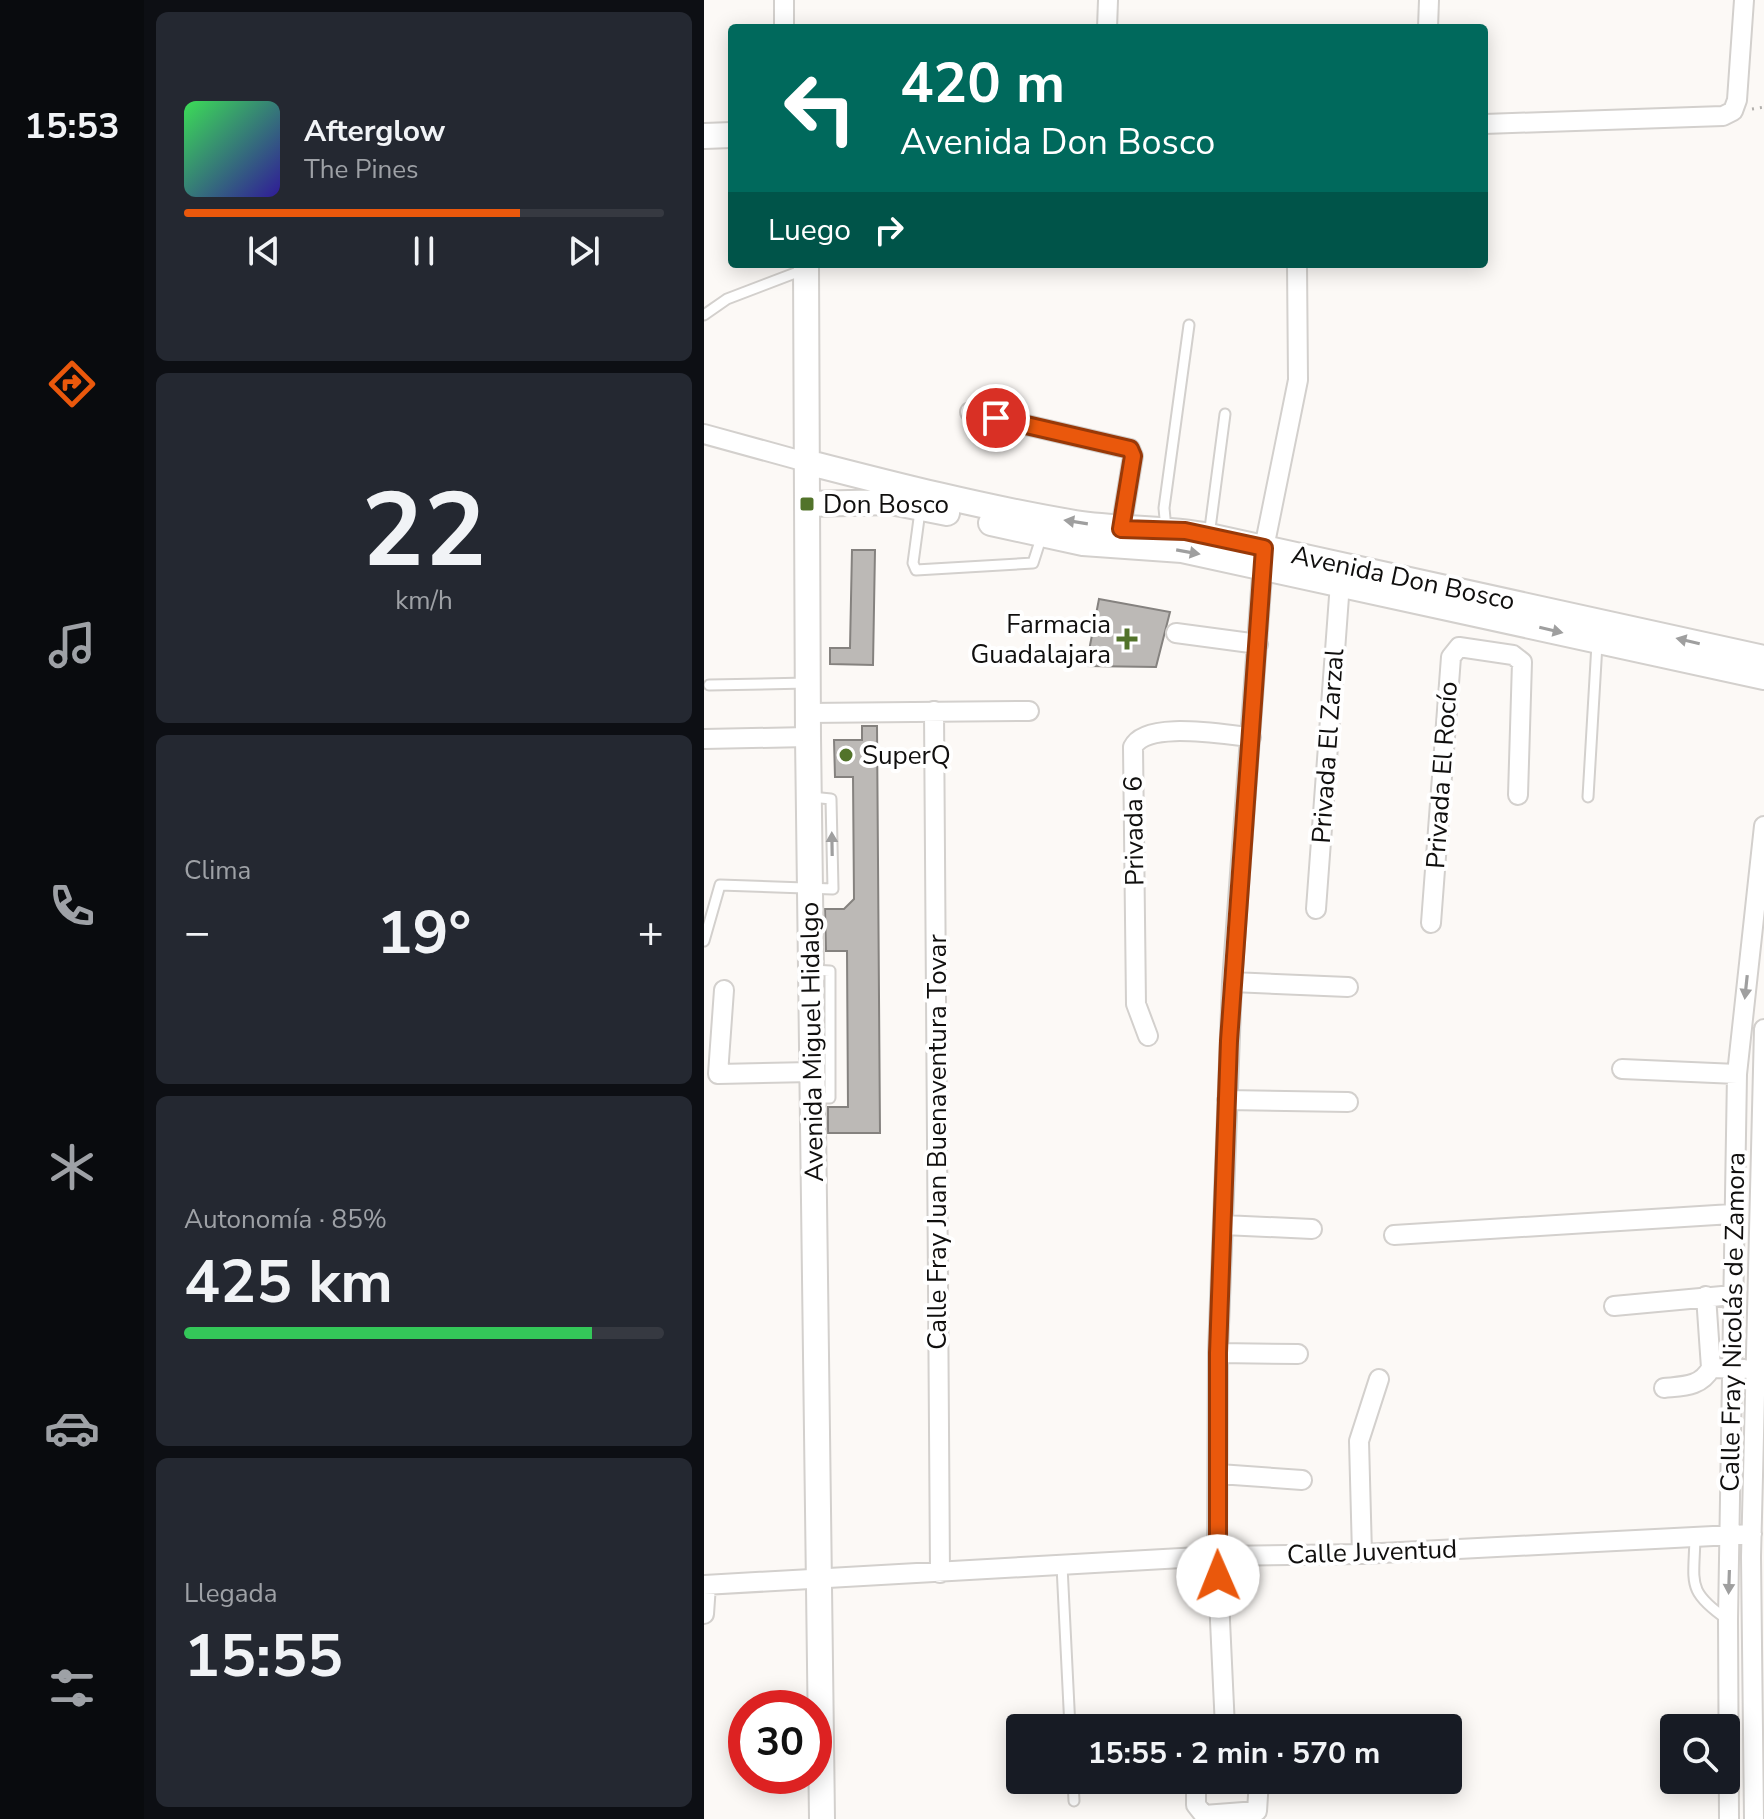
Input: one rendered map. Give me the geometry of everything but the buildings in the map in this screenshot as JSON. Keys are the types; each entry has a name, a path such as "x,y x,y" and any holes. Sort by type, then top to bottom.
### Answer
{"street":[{"path":"784,0 784,24"},
{"path":"1107,24 1108,0"},
{"path":"1428,24 1429,0"},
{"path":"1488,124 1713,119 1733,111 1739,88 1744,0"},
{"path":"704,136 728,135"},
{"name":"Avenida Miguel Hidalgo","path":"806,268 808,797 822,1819"},
{"path":"1224,1714 1217,1556 1218,1353 1232,982 1263,557 1298,380 1297,268"},
{"path":"970,412 1130,449 1133,456 1121,529"},
{"path":"704,434 806,462"},
{"name":"Avenida Don Bosco","path":"806,462 1002,510 1121,529 1166,529 1209,536 1340,583 1764,677"},
{"name":"Avenida Don Bosco","path":"807,504 868,501 921,507 1083,543 1263,557 1764,658"},
{"name":"Privada El Zarzal","path":"1316,909 1340,583"},
{"path":"1488,616 1495,652"},
{"name":"Privada El Rocío","path":"1476,648 1488,616"},
{"path":"1176,633 1258,644"},
{"name":"Privada El Rocío","path":"1431,923 1451,657 1459,647 1518,658 1523,668 1518,795"},
{"path":"704,739 934,711 1029,711"},
{"name":"Calle Fray Juan Buenaventura Tovar","path":"934,711 940,1573"},
{"name":"Privada 6","path":"1148,1036 1136,1004 1133,747 1136,741 1158,731 1251,737"},
{"name":"Calle Fray Nicolás de Zamora","path":"1729,1819 1732,1214 1737,1074 1764,826"},
{"path":"1232,982 1348,987"},
{"path":"724,990 718,1074 812,1072"},
{"name":"Calle Fray Nicolás de Zamora","path":"1754,1819 1758,1620 1752,1534 1759,1381 1763,1041"},
{"path":"1622,1069 1737,1074"},
{"path":"1227,1100 1348,1102"},
{"path":"1736,1109 1761,1107"},
{"path":"1394,1235 1732,1214"},
{"path":"1223,1225 1312,1229"},
{"path":"1614,1306 1733,1295"},
{"path":"1664,1388 1694,1384 1706,1378 1711,1368 1706,1296"},
{"path":"1218,1353 1298,1354"},
{"path":"1711,1368 1733,1368 1759,1381"},
{"path":"1362,1554 1359,1441 1379,1379"},
{"path":"1219,1474 1302,1480"},
{"name":"Calle Juventud","path":"705,1585 819,1581 1217,1556 1362,1554 1752,1534"},
{"path":"704,1614 705,1585"},
{"path":"1728,1620 1758,1620"},
{"path":"1196,1794 1196,1805 1204,1815 1257,1811 1258,1794"}],"lane":[{"path":"704,315 727,299 801,268"},
{"path":"1166,529 1164,508 1189,325"},
{"path":"1209,536 1225,414"},
{"path":"921,507 913,563 916,570 1033,563 1042,535"},
{"path":"1588,797 1597,640"},
{"path":"709,685 807,683"},
{"path":"704,941 720,885 810,887"},
{"path":"811,970 830,971 830,1098 812,1099"},
{"path":"1695,1537 1694,1588 1703,1603 1728,1620"},
{"path":"1062,1566 1069,1714"},
{"path":"1074,1794 1074,1801"}],"place":[{"name":"Don Bosco","path":"807,504"},
{"name":"Farmacia Guadalajara","path":"1127,639"},
{"name":"SuperQ","path":"846,755"}],"route":[{"path":"996,418 1130,449 1133,456 1121,529 1185,531 1264,548 1229,1041 1218,1353 1218,1576"}]}
